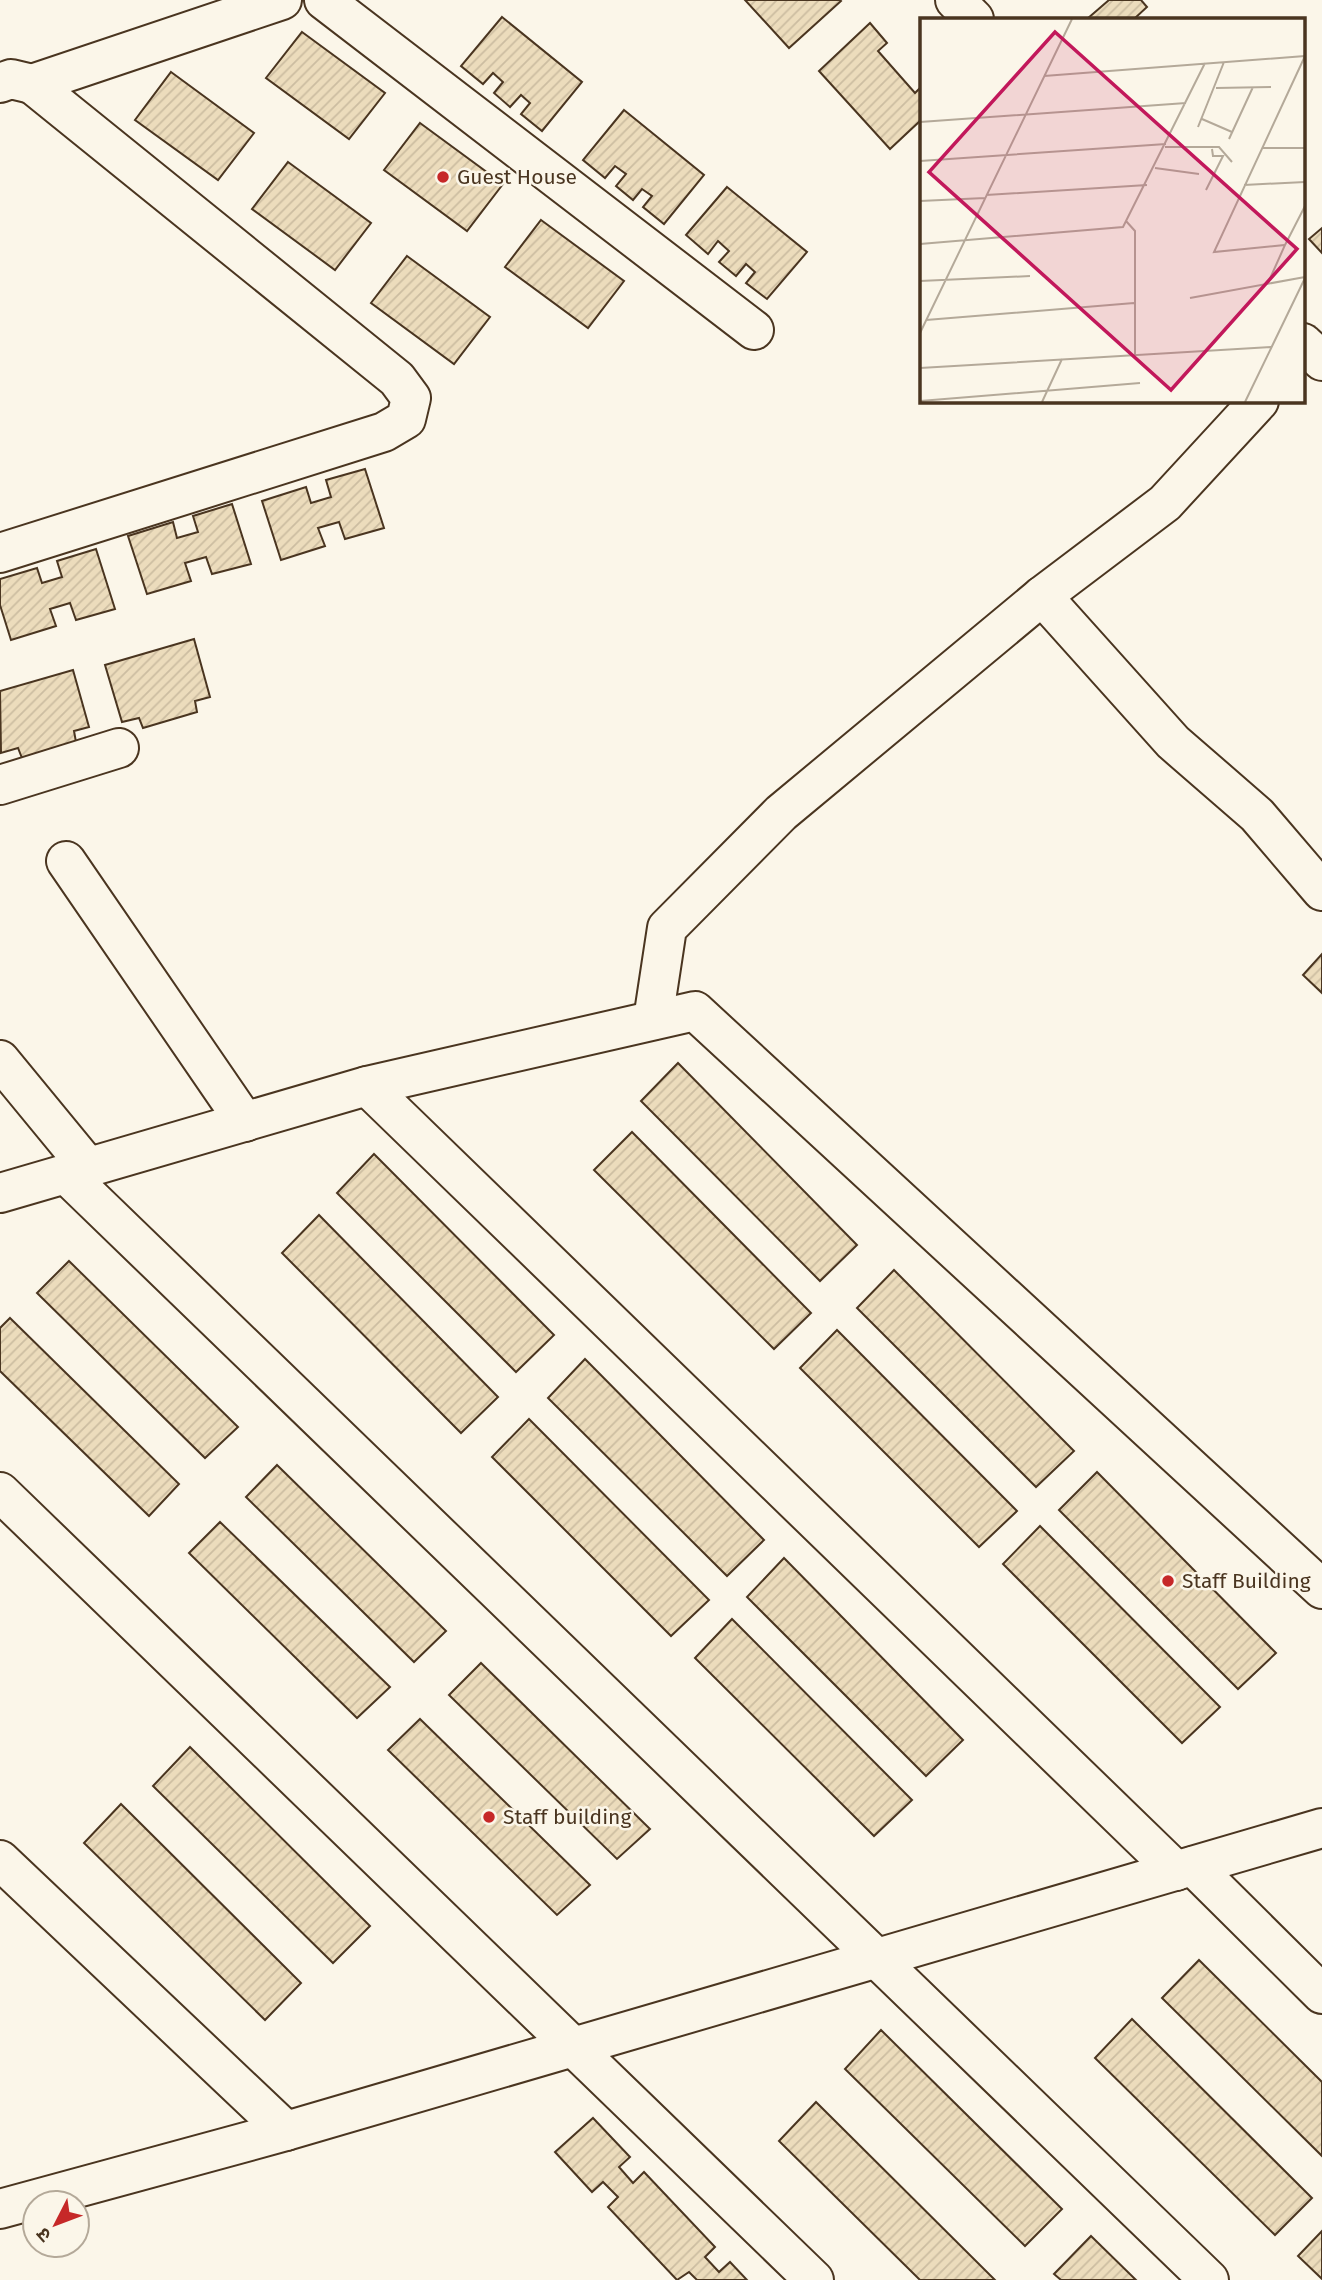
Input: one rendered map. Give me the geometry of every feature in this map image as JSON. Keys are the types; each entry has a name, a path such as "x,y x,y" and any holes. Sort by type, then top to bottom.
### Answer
{"street":[{"path":"16,83 282,0"},
{"path":"324,0 754,330"},
{"path":"955,0 973,18"},
{"path":"0,553 384,432 406,419 411,397 397,379 16,83"},
{"path":"653,1020 667,928 781,813 1042,596 1165,503 1258,402"},
{"path":"1042,596 1173,742 1257,815 1322,891"},
{"path":"0,785 119,748"},
{"path":"66,861 245,1122"},
{"path":"0,1193 367,1086 695,1011 1322,1590"},
{"path":"0,1060 77,1171 875,1959 1209,2280"},
{"path":"367,1086 1184,1868 1322,1994"},
{"path":"0,1492 576,2046 814,2280"},
{"path":"0,2209 286,2131 1322,1828"},
{"path":"0,1860 286,2131"}],"building":[{"path":"745,0 840,0 841,1 789,48"},
{"path":"1109,0 1141,0 1147,7 1135,18 1088,18"},
{"path":"502,17 582,82 542,131 521,114 530,103 521,95 510,107 494,93 503,82 493,73 483,84 461,66"},
{"path":"870,23 887,43 878,51 915,93 920,88 920,121 890,149 819,71"},
{"path":"302,32 385,93 349,139 266,78"},
{"path":"171,72 254,133 218,180 135,120"},
{"path":"624,110 704,175 664,224 643,207 652,196 642,189 633,200 616,186 626,174 615,166 605,178 583,160"},
{"name":"Guest House","path":"420,123 503,184 467,231 384,170"},
{"path":"288,162 371,223 335,270 252,209"},
{"path":"727,187 807,252 767,299 746,283 755,272 746,264 736,276 719,262 729,251 718,241 708,254 686,235"},
{"name":"Guest House","path":"541,220 624,281 588,328 505,267"},
{"path":"1322,228 1322,253 1309,239"},
{"path":"407,256 490,317 454,364 371,303"},
{"path":"365,469 384,528 345,539 339,522 318,528 325,546 281,560 262,501 306,487 311,503 331,497 326,480"},
{"path":"232,504 251,564 212,574 206,557 185,563 191,581 147,594 128,536 173,522 177,538 198,532 193,516"},
{"path":"96,549 115,609 76,620 70,603 50,609 56,626 11,640 0,605 0,579 37,568 42,583 62,577 57,561"},
{"path":"194,639 210,697 195,701 197,712 143,728 139,718 122,722 105,665"},
{"path":"73,670 89,727 74,731 76,742 22,758 18,748 1,753 0,691"},
{"path":"1322,954 1322,993 1303,975"},
{"path":"678,1063 857,1245 820,1281 641,1101"},
{"path":"632,1132 811,1313 774,1349 594,1170"},
{"path":"374,1154 554,1335 516,1372 337,1193"},
{"path":"319,1215 498,1397 461,1433 282,1253"},
{"path":"69,1261 238,1427 205,1458 37,1293"},
{"path":"894,1270 1074,1451 1036,1487 857,1308"},
{"path":"10,1318 179,1484 149,1516 0,1371 0,1328"},
{"path":"837,1330 1017,1511 979,1547 800,1368"},
{"path":"585,1359 764,1540 727,1576 548,1398"},
{"path":"529,1419 709,1600 671,1636 492,1457"},
{"path":"277,1465 446,1631 414,1662 246,1497"},
{"name":"Staff Building","path":"1097,1472 1276,1653 1238,1689 1059,1510"},
{"path":"220,1522 390,1687 357,1718 189,1553"},
{"name":"Staff Building","path":"1040,1526 1220,1707 1182,1743 1003,1564"},
{"path":"784,1558 963,1740 926,1776 747,1597"},
{"path":"732,1619 912,1800 874,1836 695,1658"},
{"name":"Staff building","path":"481,1663 650,1829 617,1859 449,1695"},
{"name":"Staff building","path":"420,1719 590,1885 557,1915 388,1750"},
{"path":"190,1747 370,1926 333,1963 153,1786"},
{"path":"121,1804 301,1983 265,2020 84,1843"},
{"path":"1199,1960 1322,2082 1322,2156 1162,1998"},
{"path":"1132,2019 1312,2198 1275,2235 1095,2058"},
{"path":"881,2030 1062,2209 1025,2246 845,2069"},
{"path":"816,2102 995,2280 920,2280 779,2141"},
{"path":"593,2118 630,2157 619,2167 633,2183 644,2172 715,2247 705,2257 719,2272 730,2262 747,2280 697,2280 689,2272 677,2280 608,2207 618,2197 603,2182 592,2192 555,2152"},
{"path":"1322,2231 1322,2279 1298,2256"},
{"path":"1091,2236 1136,2280 1061,2280 1054,2274"}],"place":[{"name":"Guest House","path":"443,177"},
{"name":"Staff Building","path":"1168,1581"},
{"name":"Staff building","path":"489,1817"}]}
